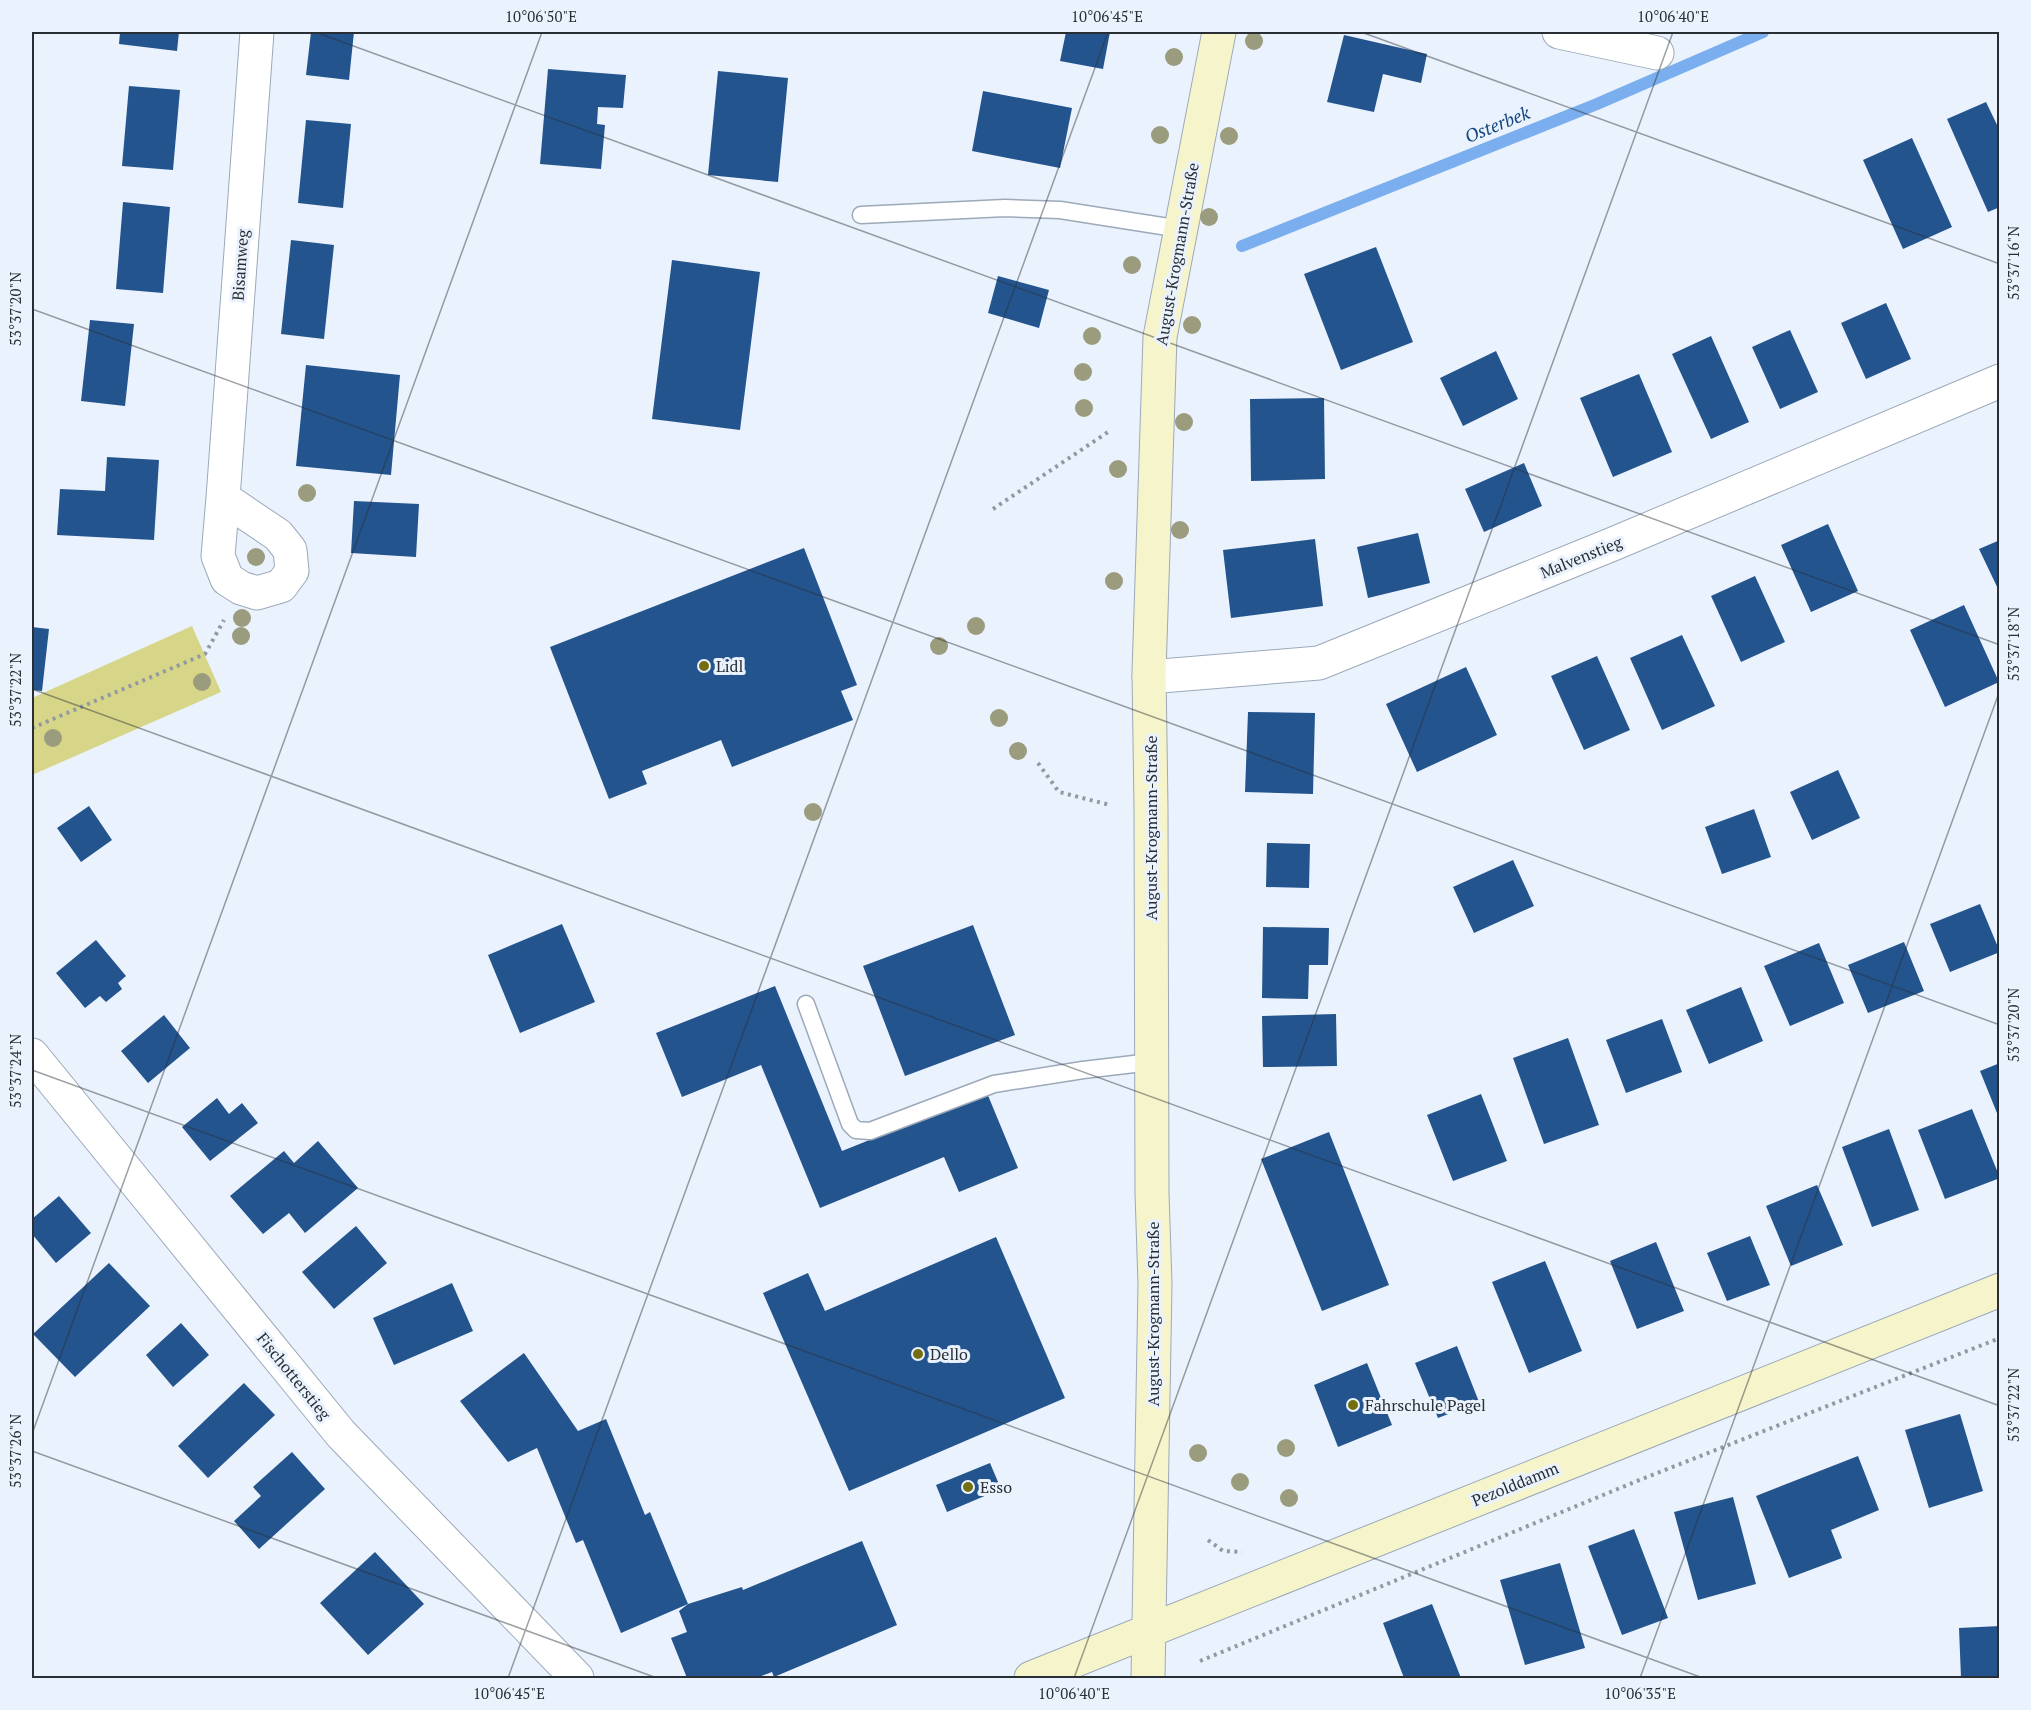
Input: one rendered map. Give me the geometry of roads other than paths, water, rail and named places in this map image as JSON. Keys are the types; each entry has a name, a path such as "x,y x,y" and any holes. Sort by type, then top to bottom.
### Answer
{"main road":[{"name":"August-Krogmann-Straße","path":"1148,1678 1155,1296 1149,677 1160,337 1219,32"},
{"name":"Pezolddamm","path":"1031,1678 2000,1290"}],"street":[{"name":"Bisamweg","path":"223,498 278,536 290,550 292,571 281,586 257,593 241,588 227,579 218,556 257,32"},
{"path":"1558,32 1657,53"},
{"name":"Malvenstieg","path":"1149,677 1319,663 1623,540 2000,381"},
{"name":"Fischotterstieg","path":"32,1055 341,1434 577,1678"}],"lane":[{"path":"861,215 1005,208 1060,210 1181,229"},
{"path":"806,1004 850,1124 856,1130 870,1131 994,1084 1102,1067 1151,1062"}],"waterway":[{"name":"Osterbek","path":"1242,246 1597,104 1763,32"}],"place":[{"name":"Lidl","path":"704,666"},
{"name":"Dello","path":"918,1354"},
{"name":"Fahrschule Pagel","path":"1353,1405"},
{"name":"Esso","path":"968,1487"}]}
